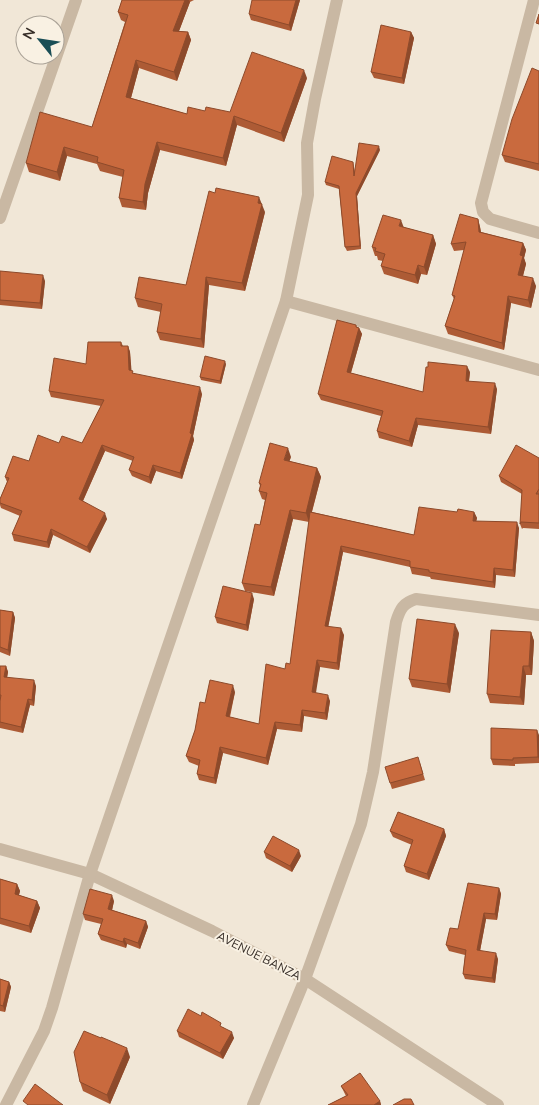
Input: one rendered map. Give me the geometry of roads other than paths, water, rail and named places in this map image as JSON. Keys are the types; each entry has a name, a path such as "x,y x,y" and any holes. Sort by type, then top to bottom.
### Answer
{"street":[{"path":"0,218 76,0"},
{"path":"6,1105 44,1031 57,992 90,874 286,301 308,195 307,143 338,0"},
{"path":"534,0 481,203 483,212 490,219 539,233"},
{"path":"286,301 539,370"},
{"path":"253,1105 305,979 361,824 373,772 399,610 406,602 416,599 539,615"},
{"name":"AVENUE BANZA","path":"0,849 90,874 212,931 305,979 498,1105"}]}
